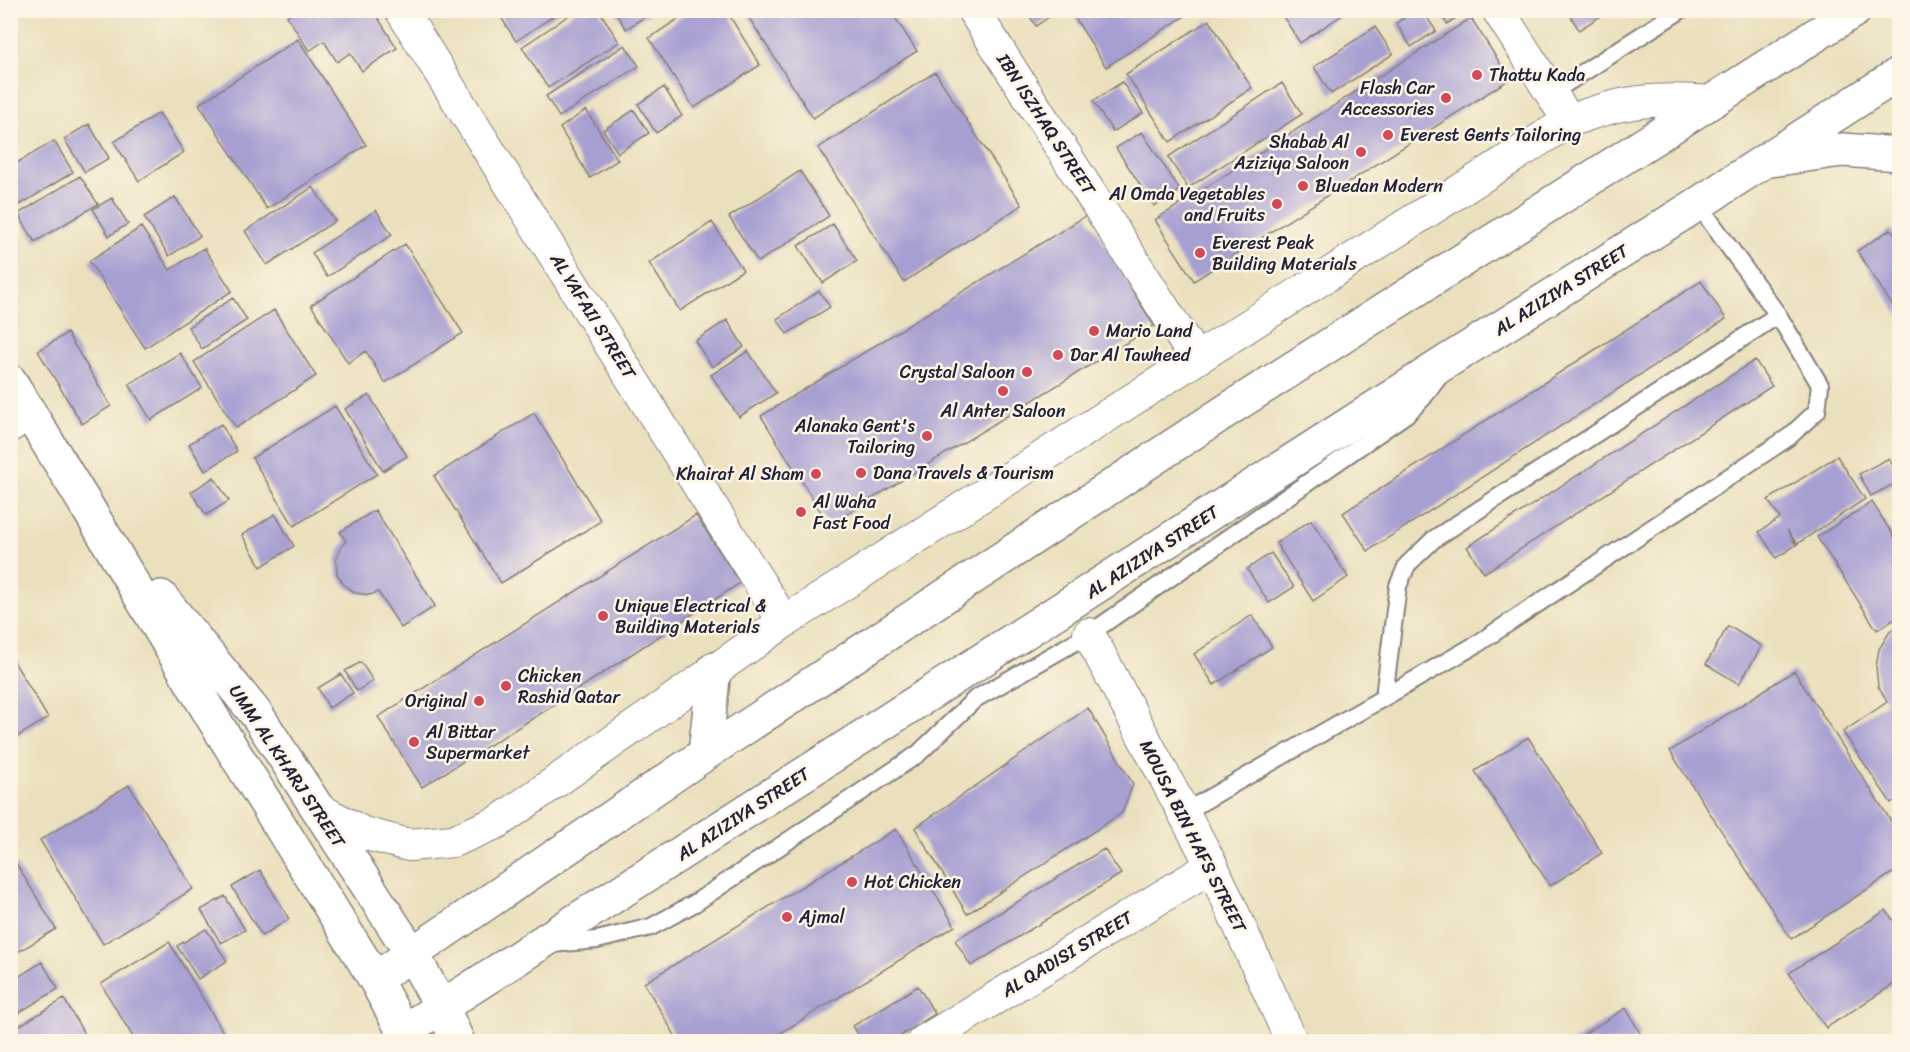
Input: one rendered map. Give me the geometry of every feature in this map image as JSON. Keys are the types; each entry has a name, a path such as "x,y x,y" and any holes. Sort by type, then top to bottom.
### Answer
{"main road":[{"path":"375,979 705,754 1229,409 1711,102 1840,16"},
{"name":"AL AZIZIYA STREET","path":"406,1036 441,1007 1446,362 1698,204 1899,72"},
{"path":"1764,161 1842,150 1899,154"},
{"name":"UMM AL KHARJ STREET","path":"10,381 20,419 89,510 257,715 412,954 458,1041"},
{"name":"UMM AL KHARJ STREET","path":"89,510 211,715 375,979 406,1036"},
{"path":"705,754 714,669"}],"street":[{"name":"AL YAFAII STREET","path":"401,10 784,622"},
{"name":"IBN ISZHAQ STREET","path":"973,10 1196,359"},
{"path":"1498,10 1569,121"},
{"path":"317,808 363,833 409,845 453,841 498,822 784,622 1569,121 1603,108 1638,101 1675,99 1711,102"},
{"name":"MOUSA BIN HAFS STREET","path":"1089,634 1212,866 1292,1041"},
{"name":"AL QADISI STREET","path":"923,1041 1212,866"}],"lane":[{"path":"1551,93 1680,10"},
{"path":"1183,813 1477,644 1789,437 1817,411 1820,385 1778,315 1698,204"},
{"path":"1384,697 1398,586 1407,565 1434,539 1778,315"},
{"path":"540,945 597,940 651,927 695,903 918,754 975,699 1089,634 1408,412 1436,381 1446,362"}],"building":[{"path":"295,10 373,10 397,48 362,71 350,53 337,62 324,41 309,51 287,16"},
{"path":"498,10 562,10 516,41"},
{"path":"577,10 599,10 619,42 548,88 522,47"},
{"path":"614,10 655,10 626,29"},
{"path":"692,10 726,10 760,65 694,108 649,38"},
{"path":"744,10 890,10 917,51 813,118"},
{"path":"1026,10 1059,10 1036,26"},
{"path":"1070,10 1194,10 1106,67"},
{"path":"1279,10 1350,10 1300,43"},
{"path":"1416,10 1422,10 1436,31 1411,47 1396,23"},
{"path":"1438,10 1468,10 1447,24"},
{"path":"1567,10 1610,10 1579,30"},
{"path":"1471,18 1510,79 1194,281 1155,220"},
{"path":"1209,20 1252,88 1170,142 1126,74"},
{"path":"1375,27 1393,54 1331,94 1314,67"},
{"path":"298,39 366,145 267,209 199,104"},
{"path":"625,45 639,66 559,117 546,96"},
{"path":"935,72 1022,205 904,282 818,148"},
{"path":"1122,82 1143,113 1113,132 1093,101"},
{"path":"1282,83 1302,114 1188,188 1168,157"},
{"path":"664,87 682,116 656,133 638,104"},
{"path":"586,110 618,160 590,178 560,128"},
{"path":"634,110 649,133 618,153 603,130"},
{"path":"159,113 184,152 139,181 114,142"},
{"path":"89,124 109,158 85,172 64,139"},
{"path":"1142,132 1180,190 1154,206 1116,148"},
{"path":"54,141 73,172 20,205 10,189 10,167"},
{"path":"800,171 829,216 758,262 729,217"},
{"path":"80,176 98,204 35,242 18,214"},
{"path":"313,187 335,221 267,265 245,231"},
{"path":"175,197 200,236 169,256 144,217"},
{"path":"112,198 128,224 109,236 93,209"},
{"path":"376,210 392,235 327,277 312,253"},
{"path":"1087,215 1154,326 829,525 761,416"},
{"path":"712,222 743,270 680,311 649,263"},
{"path":"833,224 857,261 823,283 798,246"},
{"path":"141,227 170,270 204,248 232,291 145,348 89,261"},
{"path":"1891,229 1900,242 1900,317 1857,251"},
{"path":"405,244 463,333 385,383 366,351 348,363 311,305"},
{"path":"1701,281 1726,319 1368,551 1343,513"},
{"path":"819,291 830,307 787,334 777,319"},
{"path":"233,298 247,320 202,349 188,327"},
{"path":"274,310 316,376 236,428 194,362"},
{"path":"727,320 744,347 712,367 695,341"},
{"path":"67,333 111,406 82,424 38,351"},
{"path":"748,351 776,393 739,417 711,375"},
{"path":"180,353 202,388 151,420 129,384"},
{"path":"1755,360 1772,386 1484,573 1467,547"},
{"path":"369,395 407,456 383,471 345,409"},
{"path":"335,406 377,474 294,526 252,458"},
{"path":"534,413 601,521 501,583 434,476"},
{"path":"221,424 237,451 205,471 189,444"},
{"path":"1837,456 1865,499 1797,544 1787,530 1796,545 1776,558 1759,532 1780,518 1768,500"},
{"path":"1889,458 1900,481 1871,496 1859,474"},
{"path":"214,477 229,501 206,515 191,492"},
{"path":"1872,502 1900,546 1900,616 1877,630 1817,537"},
{"path":"375,510 435,606 401,628 378,592 370,595 356,593 345,586 337,574 336,560 346,541 340,532"},
{"path":"275,514 294,546 261,567 242,535"},
{"path":"696,515 740,583 551,707 422,787 378,717"},
{"path":"1311,520 1348,577 1313,601 1276,543"},
{"path":"1271,553 1294,587 1269,603 1247,569"},
{"path":"1252,615 1272,647 1214,685 1194,654"},
{"path":"1900,622 1900,797 1891,803 1843,732 1887,702 1878,686 1876,667 1879,649 1889,633"},
{"path":"1728,626 1762,646 1739,684 1706,664"},
{"path":"10,655 48,718 10,741"},
{"path":"361,662 373,681 357,691 345,671"},
{"path":"1794,671 1900,835 1900,868 1791,939 1670,751"},
{"path":"341,674 353,693 329,708 318,688"},
{"path":"1088,708 1133,784 1122,813 967,914 915,828"},
{"path":"1528,737 1602,853 1550,886 1475,771"},
{"path":"129,785 193,889 103,944 40,840"},
{"path":"896,829 955,926 766,1042 679,1042 644,983"},
{"path":"1104,849 1121,874 971,966 955,940"},
{"path":"17,865 56,929 10,957 10,869"},
{"path":"260,870 289,919 262,936 232,887"},
{"path":"225,896 245,930 221,943 201,910"},
{"path":"1886,910 1900,930 1900,980 1826,1028 1789,973"},
{"path":"206,929 227,961 198,979 177,946"},
{"path":"169,942 229,1042 136,1042 101,984"},
{"path":"42,962 58,989 10,1018 10,982"},
{"path":"918,986 935,1014 891,1042 863,1042 853,1026"},
{"path":"64,999 89,1042 10,1042 10,1031"},
{"path":"1626,1008 1641,1035 1630,1042 1571,1042"}],"place":[{"name":"Thattu Kada","path":"1477,75"},
{"name":"Flash Car Accessories","path":"1446,98"},
{"name":"Everest Gents Tailoring","path":"1388,135"},
{"name":"Shabab Al Aziziya Saloon","path":"1361,152"},
{"name":"Bluedan Modern","path":"1303,186"},
{"name":"Al Omda Vegetables and Fruits","path":"1277,204"},
{"name":"Everest Peak Building Materials","path":"1200,253"},
{"name":"Mario Land","path":"1094,331"},
{"name":"Dar Al Tawheed","path":"1058,355"},
{"name":"Crystal Saloon","path":"1027,372"},
{"name":"Al Anter Saloon","path":"1003,391"},
{"name":"Alanaka Gent's Tailoring","path":"927,436"},
{"name":"Dana Travels & Tourism","path":"861,473"},
{"name":"Khairat Al Sham","path":"816,474"},
{"name":"Al Waha Fast Food","path":"801,512"},
{"name":"Unique Electrical & Building Materials","path":"603,616"},
{"name":"Chicken Rashid Qatar","path":"506,686"},
{"name":"Original","path":"479,701"},
{"name":"Al Bittar Supermarket","path":"414,742"},
{"name":"Hot Chicken","path":"852,882"},
{"name":"Ajmal","path":"787,917"}]}
